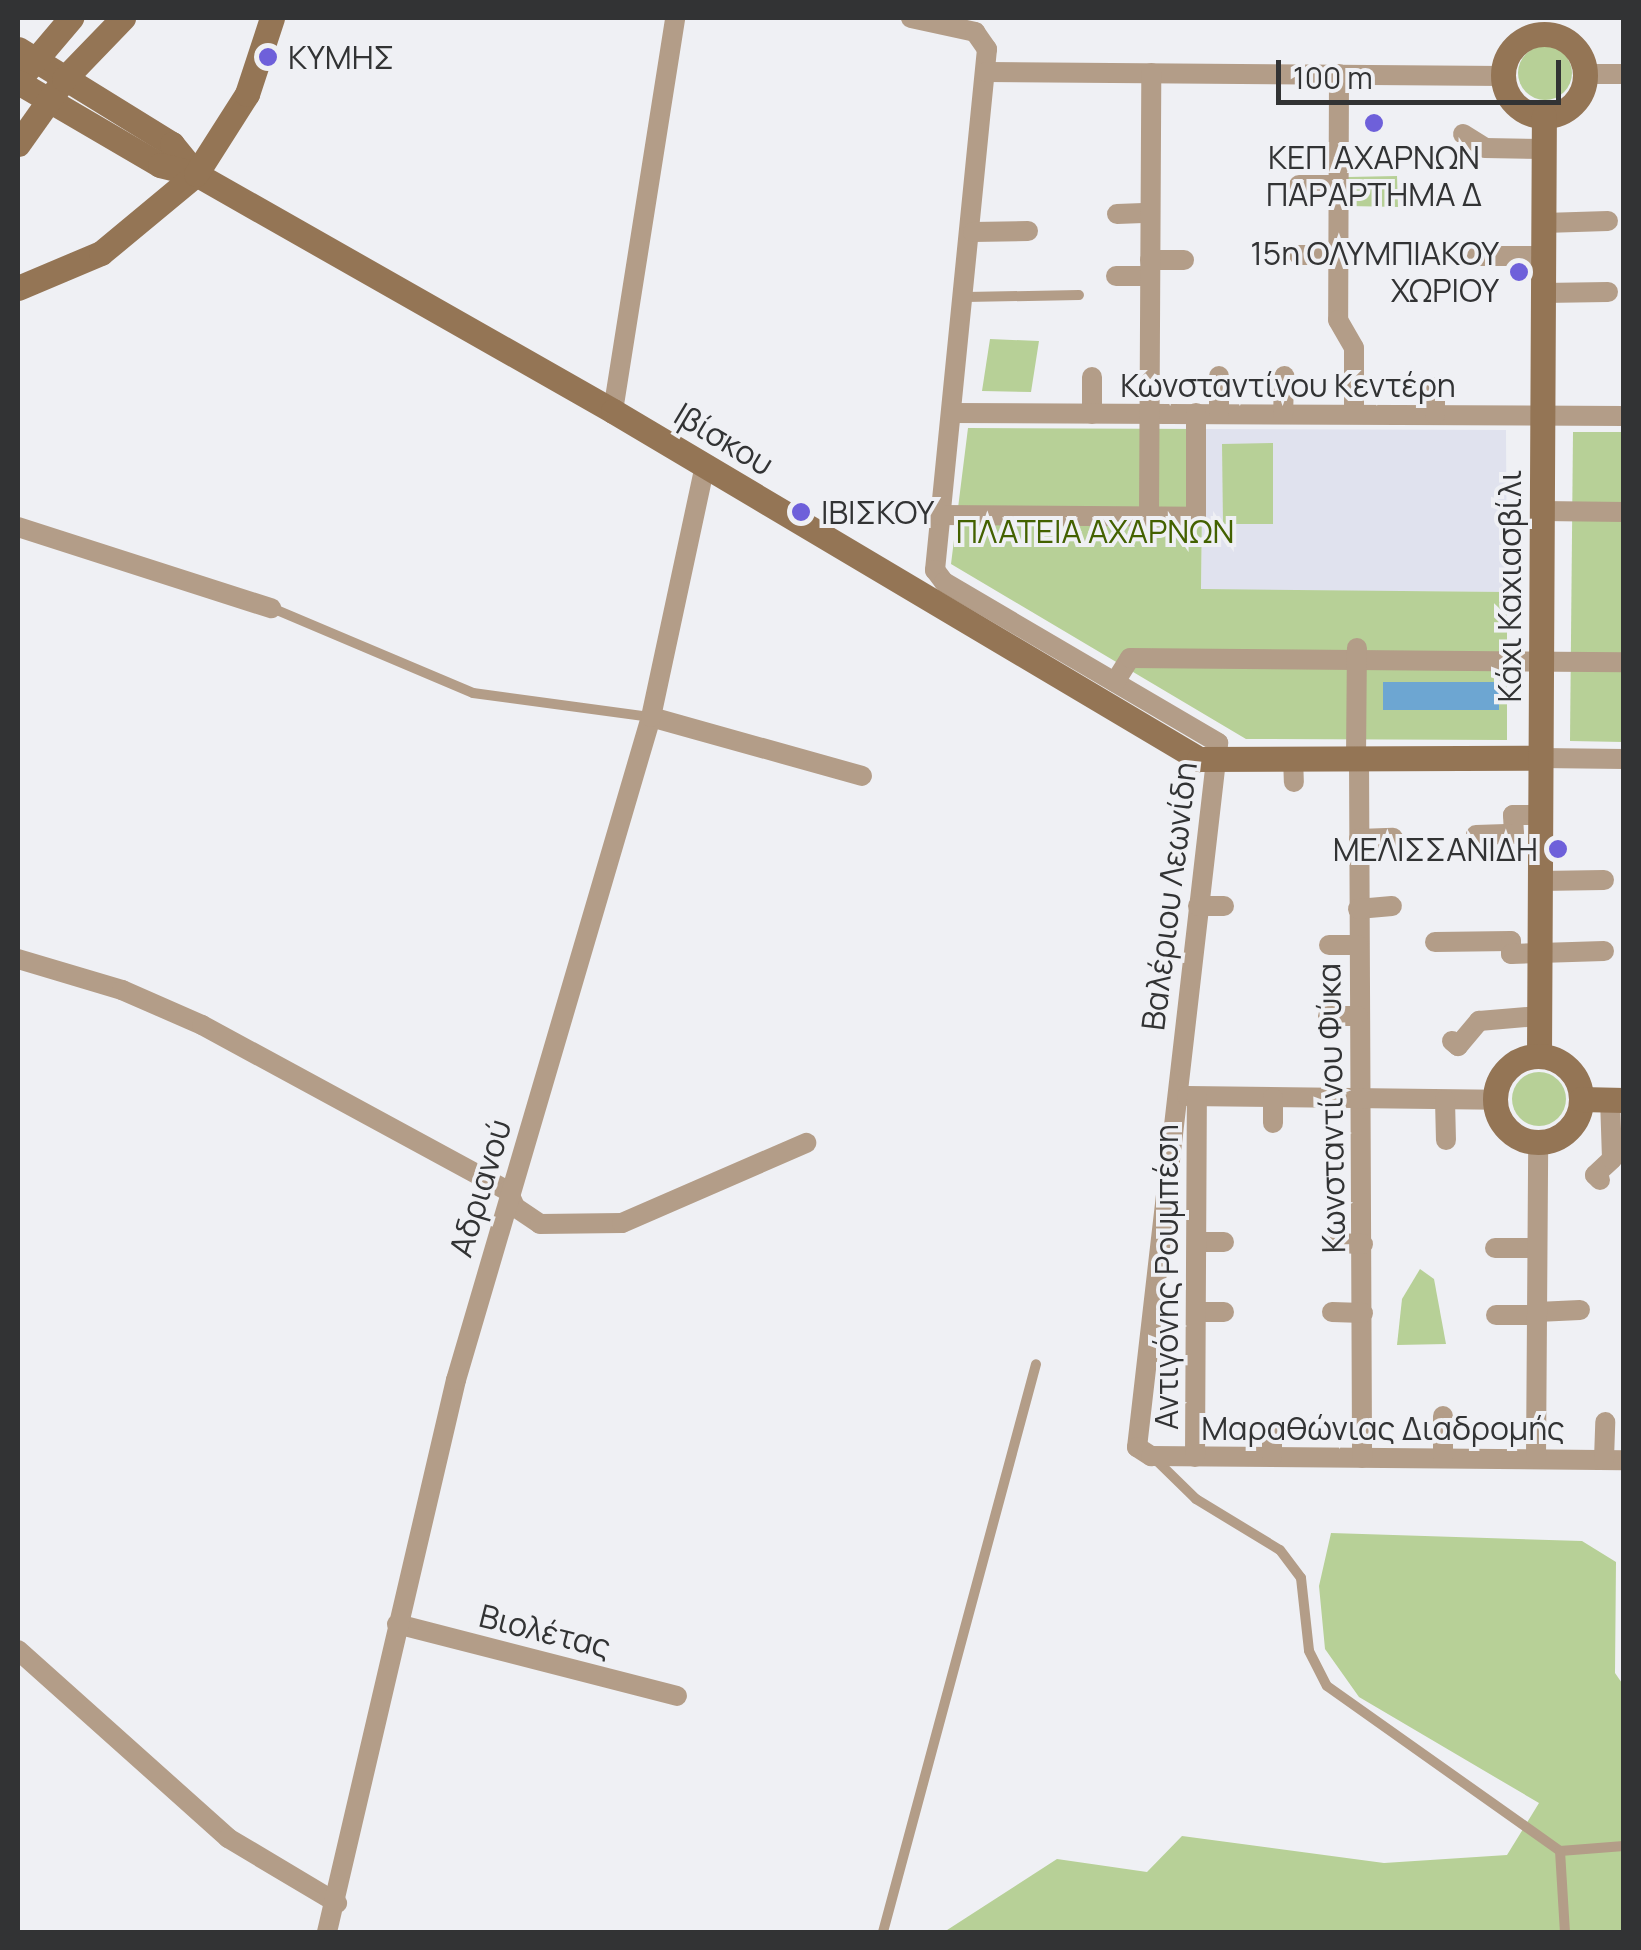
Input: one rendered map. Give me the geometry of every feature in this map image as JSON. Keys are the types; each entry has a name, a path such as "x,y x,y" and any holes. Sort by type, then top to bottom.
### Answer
{"street":[{"path":"18,83 26,54 71,18"},
{"path":"18,144 56,89 123,18"},
{"path":"18,288 101,253 196,174 247,94 272,18"},
{"path":"613,411 675,18"},
{"name":"Βαλέριου Λεωνίδη","path":"911,18 975,32 986,49 973,232 933,562 944,582 1214,738 1216,758 1133,1439 1147,1455"},
{"path":"1546,26 1573,46 1585,74 1573,103 1544,116 1512,99 1503,76 1520,41 1546,26"},
{"name":"Ιβίσκου","path":"26,54 56,89"},
{"path":"986,72 1503,76"},
{"path":"1079,72 1079,96"},
{"path":"1148,516 1150,213 1160,160 1151,73"},
{"path":"1339,74 1338,184 1345,260 1338,320 1354,348 1354,414"},
{"path":"1585,74 1624,74"},
{"name":"Ιβίσκου","path":"18,83 56,89 172,144 196,174 706,465 1199,758 1216,758"},
{"name":"Κάχι Καχιασβίλι","path":"1538,1056 1544,116"},
{"path":"1463,134 1485,148 1544,149"},
{"path":"1299,184 1338,184"},
{"path":"1117,214 1150,213"},
{"path":"1544,223 1608,222"},
{"path":"973,232 1028,231"},
{"path":"1299,255 1345,260"},
{"path":"1477,256 1544,256"},
{"path":"1116,276 1184,260"},
{"path":"1543,293 1608,292"},
{"path":"1218,413 1220,376"},
{"path":"1283,414 1284,376"},
{"path":"1092,377 1092,414"},
{"path":"1434,415 1435,387"},
{"name":"Κωνσταντίνου Κεντέρη","path":"952,413 1624,416"},
{"path":"938,514 1196,516 1196,413"},
{"name":"Αδριανού","path":"327,1932 397,1624 508,1192 651,717 706,465"},
{"path":"1542,511 1624,512"},
{"path":"18,528 271,608"},
{"path":"1116,682 1130,658 1357,653 1624,662"},
{"name":"Κωνσταντίνου Φύκα","path":"1357,653 1362,1458"},
{"path":"651,717 862,776"},
{"path":"1216,758 1294,770 1358,757 1624,759"},
{"path":"1476,835 1514,834 1514,815 1540,815"},
{"path":"1359,838 1392,838"},
{"path":"1540,881 1604,880"},
{"path":"1198,906 1224,906"},
{"path":"1358,909 1392,906"},
{"path":"1435,942 1511,942 1511,954 1604,951"},
{"path":"1329,945 1358,945"},
{"path":"18,959 122,990 202,1026 508,1192 514,1207 540,1224 601,1227 806,1143"},
{"path":"1328,1016 1358,1016"},
{"path":"1452,1041 1458,1046 1479,1021 1539,1016"},
{"path":"1538,1056 1564,1064 1581,1099 1563,1134 1538,1142 1508,1130 1495,1100 1503,1074 1538,1056"},
{"path":"1174,1096 1495,1100"},
{"name":"Αντιγόνης Ρουμπέση","path":"1195,1456 1197,1097"},
{"path":"1273,1098 1273,1124"},
{"path":"1581,1099 1617,1100 1612,1159 1595,1175 1600,1180"},
{"path":"1445,1100 1446,1140"},
{"path":"1536,1459 1538,1142"},
{"path":"1196,1242 1224,1242"},
{"path":"1333,1244 1363,1244"},
{"path":"1495,1248 1537,1248"},
{"path":"1496,1315 1580,1310"},
{"path":"1196,1312 1224,1312"},
{"path":"1332,1312 1363,1312"},
{"path":"1443,1458 1444,1416"},
{"path":"1604,1422 1614,1460"},
{"path":"1272,1431 1272,1457"},
{"name":"Μαραθώνιας Διαδρομής","path":"1147,1455 1614,1460"},
{"name":"Βιολέτας","path":"397,1624 677,1696"},
{"path":"18,1650 228,1838 336,1903"}],"lane":[{"path":"966,297 1079,295"},
{"path":"271,608 474,694 651,717"},
{"path":"883,1932 1036,1364"},
{"path":"1147,1455 1196,1499 1280,1550 1302,1578 1309,1650 1327,1686 1560,1850 1624,1846"},
{"path":"1560,1850 1565,1932"}],"shaded area":[{"path":"1203,429 1506,430 1507,592 1201,590"}],"green space":[{"path":"1545,46 1564,54 1572,73 1564,92 1545,100 1526,92 1518,73 1526,54"},
{"path":"1397,176 1398,207 1349,206 1348,177"},
{"path":"990,339 1039,341 1031,392 982,391"},
{"name":"ΠΛΑΤΕΙΑ ΑΧΑΡΝΩΝ","path":"968,428 1203,429 1201,589 1507,592 1507,740 1246,739 951,564"},
{"path":"1573,432 1623,432 1623,742 1570,741"},
{"path":"1273,443 1273,524 1223,524 1222,444"},
{"path":"1539,1072 1558,1080 1566,1099 1558,1118 1539,1126 1520,1118 1512,1099 1520,1080"},
{"path":"1420,1269 1434,1279 1446,1344 1397,1345 1402,1299"},
{"path":"1331,1533 1582,1541 1616,1562 1615,1673 1624,1686 1623,1932 944,1932 1057,1859 1147,1872 1182,1836 1384,1863 1507,1855 1539,1803 1359,1697 1325,1649 1319,1586"}],"water":[{"path":"1383,682 1499,682 1499,710 1383,710"}],"place":[{"name":"ΚΥΜΗΣ","path":"268,57"},
{"name":"ΚΕΠ ΑΧΑΡΝΩΝ ΠΑΡΑΡΤΗΜΑ Δ","path":"1374,123"},
{"name":"15η ΟΛΥΜΠΙΑΚΟΥ ΧΩΡΙΟΥ","path":"1519,272"},
{"name":"ΙΒΙΣΚΟΥ","path":"801,512"},
{"name":"ΜΕΛΙΣΣΑΝΙΔΗ","path":"1558,849"}]}
